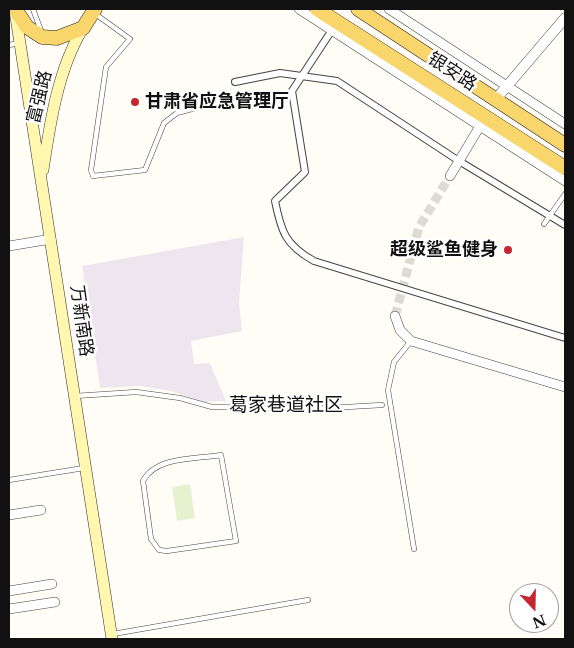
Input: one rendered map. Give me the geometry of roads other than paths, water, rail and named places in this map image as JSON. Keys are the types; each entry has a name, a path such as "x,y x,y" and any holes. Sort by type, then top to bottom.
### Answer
{"main road":[{"path":"15,9 28,27 42,37 57,38 83,28 94,11"},
{"name":"万新南路","path":"15,9 14,44 42,179 112,637"},
{"name":"银安路","path":"317,9 565,168"},
{"name":"银安路","path":"358,9 565,145"},
{"name":"富强路","path":"42,179 49,132 60,85 74,44 83,28"}],"street":[{"path":"299,9 565,181"},
{"path":"388,9 565,124"},
{"path":"496,99 505,85 565,18"},
{"path":"332,30 292,91 305,172 275,201 281,230 300,253 314,261 565,338"},
{"path":"235,82 280,73 337,81 460,161 565,225"},
{"path":"450,176 480,126"},
{"path":"9,246 51,239"},
{"path":"395,316 400,330 411,341 565,387"},
{"path":"9,515 42,510"},
{"path":"9,591 52,584"},
{"path":"9,609 55,602"}],"lane":[{"path":"33,9 42,37"},
{"path":"94,11 130,39 106,67 91,170 93,176 145,170 164,123 177,113 207,105"},
{"path":"544,224 565,194"},
{"path":"411,341 394,362 388,390 414,549"},
{"path":"75,396 136,392 180,398 212,407 311,409 382,405"},
{"path":"222,455 236,541 167,551 159,550 151,540 143,481 147,474 159,465 222,455"},
{"path":"9,480 86,468"},
{"path":"112,637 308,600"}],"tunnel":[{"path":"395,316 419,227 450,176"}],"place":[{"name":"甘肃省应急管理厅","path":"135,102"},
{"name":"超级鲨鱼健身","path":"508,250"}],"district":[{"name":"葛家巷道社区","path":"286,406"}]}
